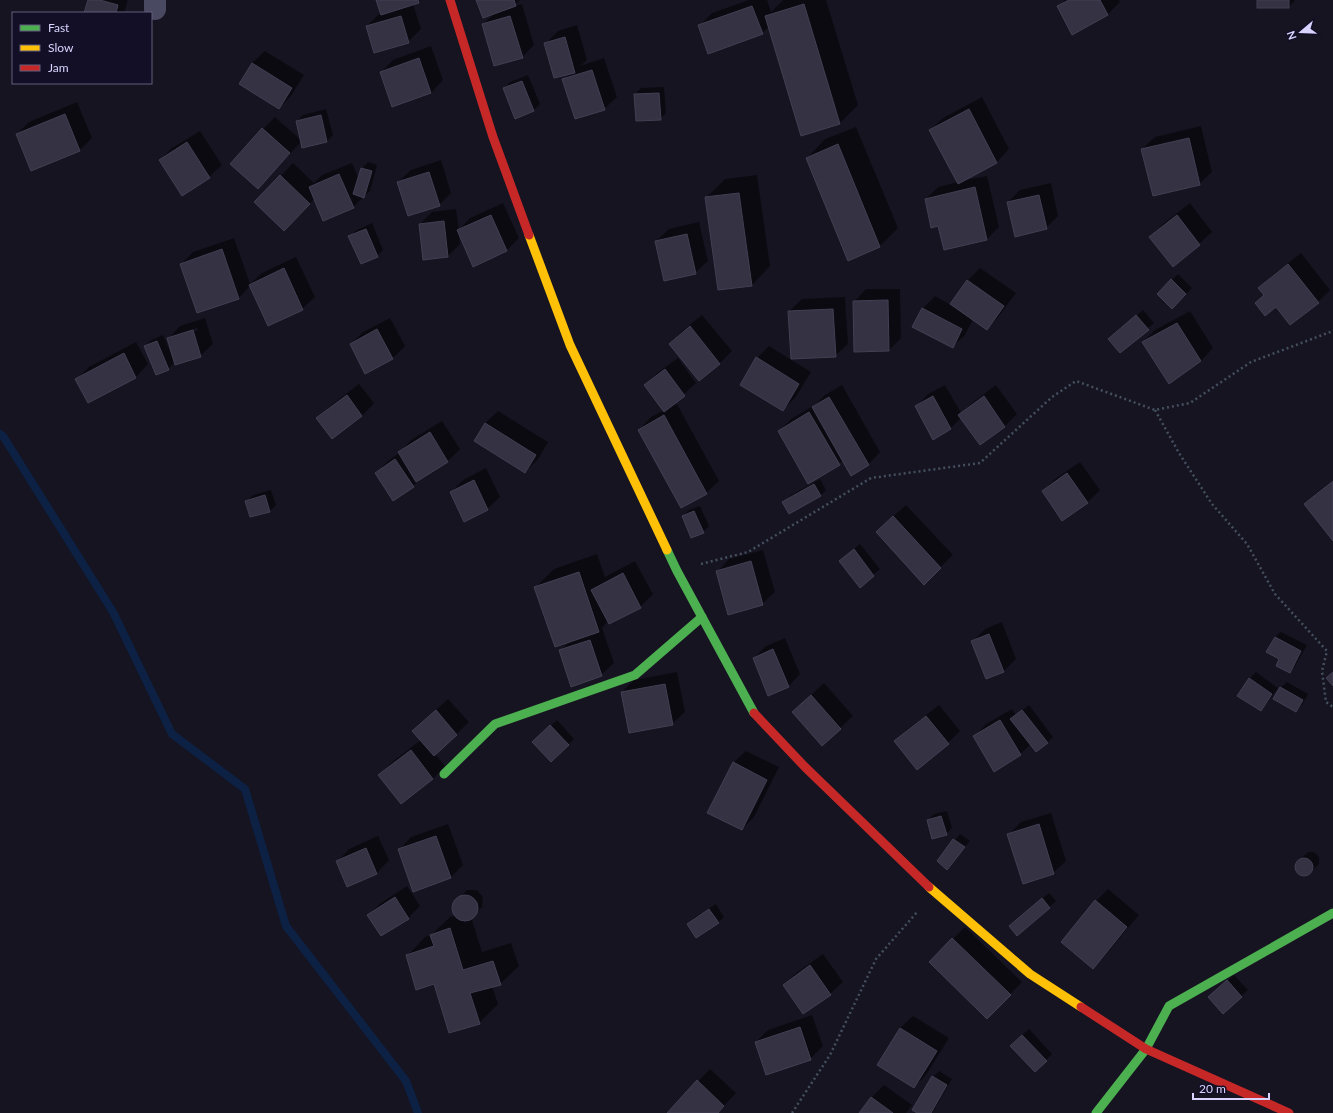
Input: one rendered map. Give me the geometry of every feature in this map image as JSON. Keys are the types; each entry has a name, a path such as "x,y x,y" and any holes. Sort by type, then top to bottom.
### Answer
{"street":[{"path":"450,0 493,137 570,344 677,571 753,711 805,767 934,892 1030,974 1146,1049 1289,1113"},
{"path":"444,774 495,724 635,675 702,616"},
{"path":"1096,1113 1146,1049 1169,1006 1333,913"}],"path":[{"path":"677,571 748,552 871,478 980,463 1052,397 1076,381 1156,410 1190,403 1251,362 1333,331"},
{"path":"1156,410 1179,453 1212,504 1247,544 1274,594 1327,651 1322,671 1326,702 1333,707"},
{"path":"792,1113 830,1055 876,959 934,892"}],"building":[{"path":"88,0 100,0 118,5 116,12 84,12"},
{"path":"376,0 418,0 419,3 381,15"},
{"path":"476,0 514,0 516,6 483,18"},
{"path":"1069,0 1100,0 1108,15 1072,35 1057,6"},
{"path":"1257,0 1289,0 1289,8 1257,8"},
{"path":"804,4 840,124 801,136 765,16"},
{"path":"752,6 763,34 708,54 698,25"},
{"path":"401,16 409,43 374,53 366,26"},
{"path":"510,16 523,58 494,66 482,24"},
{"path":"565,37 575,73 554,78 544,43"},
{"path":"419,58 431,93 392,107 380,72"},
{"path":"252,63 292,88 279,109 239,84"},
{"path":"592,70 605,110 575,119 562,79"},
{"path":"522,81 534,111 515,119 503,88"},
{"path":"659,93 661,120 636,121 634,94"},
{"path":"969,109 997,163 958,184 929,130"},
{"path":"65,114 80,151 31,171 16,134"},
{"path":"321,115 327,142 302,148 296,121"},
{"path":"262,128 290,153 258,189 230,164"},
{"path":"1189,138 1200,185 1153,196 1141,149"},
{"path":"187,142 210,178 182,196 159,160"},
{"path":"838,144 880,247 848,261 806,158"},
{"path":"361,168 372,171 364,198 353,194"},
{"path":"429,172 440,206 408,216 397,182"},
{"path":"339,174 354,208 323,221 309,187"},
{"path":"280,175 310,204 284,231 254,202"},
{"path":"975,187 987,240 944,250 938,226 931,228 925,199"},
{"path":"739,193 752,286 718,290 705,197"},
{"path":"1039,195 1047,229 1015,237 1007,202"},
{"path":"491,215 507,251 473,267 457,230"},
{"path":"1177,215 1200,245 1173,267 1149,237"},
{"path":"444,221 448,257 423,260 419,224"},
{"path":"366,229 378,257 361,264 348,236"},
{"path":"687,234 696,274 664,281 655,241"},
{"path":"222,249 239,299 197,313 180,264"},
{"path":"1288,264 1319,303 1290,325 1276,307 1265,316 1255,303 1264,295 1258,288"},
{"path":"284,268 303,310 268,326 249,285"},
{"path":"1171,279 1186,294 1172,309 1157,294"},
{"path":"967,280 1004,306 987,330 950,304"},
{"path":"888,300 889,351 854,352 853,301"},
{"path":"922,308 962,329 953,348 912,327"},
{"path":"833,309 836,357 791,359 788,311"},
{"path":"1136,315 1149,330 1120,353 1108,339"},
{"path":"1177,323 1201,361 1169,384 1142,342"},
{"path":"690,326 720,364 699,381 669,344"},
{"path":"377,329 393,359 365,374 350,344"},
{"path":"193,330 201,357 175,365 167,338"},
{"path":"157,341 169,370 156,375 144,346"},
{"path":"124,353 136,378 88,403 75,379"},
{"path":"756,357 799,384 783,411 740,385"},
{"path":"665,369 685,396 664,412 644,385"},
{"path":"347,395 362,416 332,439 316,418"},
{"path":"933,396 951,429 933,440 915,406"},
{"path":"984,396 1005,427 980,445 958,415"},
{"path":"829,397 869,465 851,476 812,407"},
{"path":"809,412 840,465 808,484 778,431"},
{"path":"664,415 707,494 681,508 638,430"},
{"path":"485,423 536,455 525,473 474,441"},
{"path":"430,432 448,462 416,482 398,452"},
{"path":"395,459 414,487 393,501 375,473"},
{"path":"1067,473 1088,503 1062,521 1042,491"},
{"path":"474,480 488,510 464,522 450,492"},
{"path":"1333,481 1333,541 1304,504"},
{"path":"814,484 821,496 789,514 782,502"},
{"path":"265,495 270,512 250,517 245,501"},
{"path":"694,511 704,533 691,538 682,516"},
{"path":"893,516 941,568 924,585 876,532"},
{"path":"854,549 874,576 860,588 839,561"},
{"path":"751,561 763,605 728,615 716,571"},
{"path":"579,572 599,632 555,647 534,587"},
{"path":"623,573 641,608 609,624 591,590"},
{"path":"989,634 1004,672 986,679 971,641"},
{"path":"1275,637 1301,651 1290,673 1276,666 1279,659 1266,652"},
{"path":"590,640 602,676 571,687 559,650"},
{"path":"773,649 789,687 768,696 753,658"},
{"path":"1333,672 1333,686 1326,678"},
{"path":"1249,678 1272,694 1261,711 1237,696"},
{"path":"665,684 673,725 629,733 621,692"},
{"path":"1280,687 1303,700 1296,712 1273,699"},
{"path":"811,695 841,729 822,746 792,712"},
{"path":"436,710 457,735 434,756 412,731"},
{"path":"1022,710 1048,743 1036,752 1010,719"},
{"path":"926,716 949,744 917,770 894,741"},
{"path":"1000,720 1021,755 994,772 973,736"},
{"path":"550,725 569,745 551,762 532,742"},
{"path":"411,750 433,779 401,804 378,775"},
{"path":"733,762 767,780 742,830 707,813"},
{"path":"941,816 947,835 932,839 927,820"},
{"path":"1039,824 1054,874 1023,884 1007,834"},
{"path":"436,836 451,878 413,892 398,849"},
{"path":"953,839 965,847 947,870 937,861"},
{"path":"366,848 377,874 347,887 336,861"},
{"path":"1300,858 1308,858 1313,863 1311,874 1308,876 1300,876 1295,871 1295,863"},
{"path":"465,895 474,899 478,908 474,917 465,921 456,917 452,908 456,899"},
{"path":"395,897 409,919 381,936 367,915"},
{"path":"1042,898 1050,908 1017,936 1009,926"},
{"path":"1095,900 1127,927 1093,969 1061,942"},
{"path":"709,909 719,923 696,938 687,924"},
{"path":"450,928 463,970 493,961 501,985 470,993 480,1024 449,1033 434,984 416,990 406,955 434,946 430,935"},
{"path":"952,938 1011,995 987,1019 929,962"},
{"path":"810,965 831,995 803,1014 783,985"},
{"path":"1227,980 1242,997 1223,1014 1208,997"},
{"path":"800,1027 811,1060 766,1075 755,1042"},
{"path":"900,1028 937,1051 914,1088 877,1065"},
{"path":"1022,1035 1047,1061 1035,1072 1010,1046"},
{"path":"932,1076 947,1085 931,1113 917,1113 912,1110"},
{"path":"697,1080 724,1106 718,1113 667,1113"},
{"path":"871,1097 893,1113 859,1113"}],"waterway":[{"path":"0,434 3,436 113,612 172,734 245,789 286,926 406,1081 418,1113"}],"traffic: fast":[{"path":"667,550 754,713"},
{"path":"444,774 495,724 635,675 702,617"},
{"path":"1096,1113 1146,1049 1169,1006 1333,913"}],"traffic: slow":[{"path":"529,235 570,345 667,550"},
{"path":"929,887 1030,974 1081,1007"}],"traffic: jam":[{"path":"450,0 493,137 529,235"},
{"path":"754,713 805,767 929,887"},
{"path":"1081,1007 1146,1049 1289,1113"}]}
